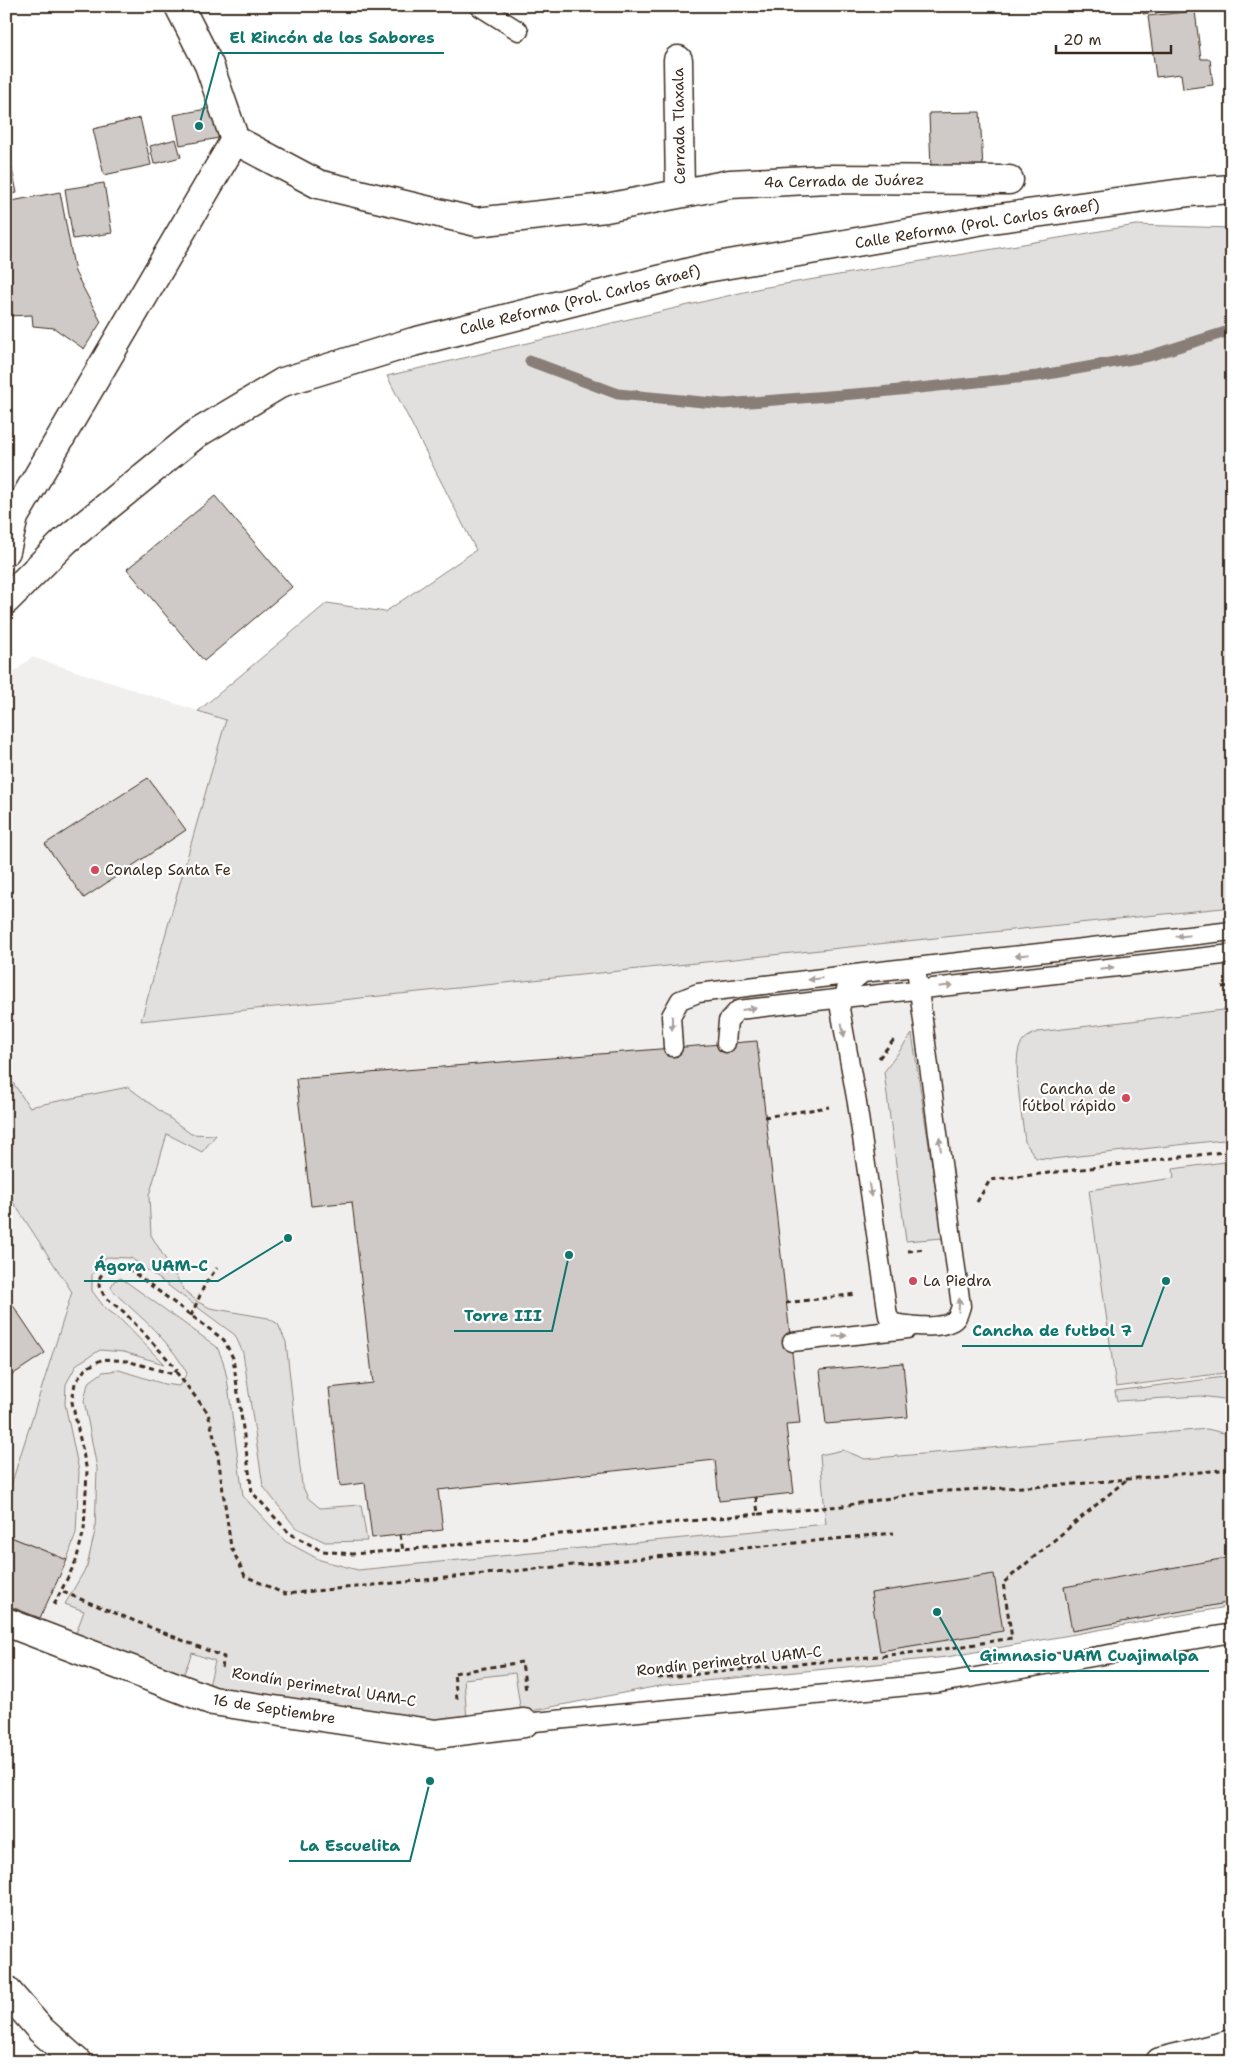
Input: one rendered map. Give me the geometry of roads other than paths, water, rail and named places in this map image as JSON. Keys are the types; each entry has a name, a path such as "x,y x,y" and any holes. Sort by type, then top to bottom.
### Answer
{"street":[{"path":"6,552 14,517 235,140 209,65 186,9"},
{"name":"Cerrada Tlaxala","path":"678,60 680,193"},
{"name":"4a Cerrada de Juárez","path":"235,140 318,184 476,222 606,208 730,184 827,179 1009,180"},
{"name":"Calle Reforma (Prol. Carlos Graef)","path":"6,600 65,540 196,434 283,382 413,342 706,268 984,220 1190,192 1232,189"},
{"name":"16 de Septiembre","path":"6,1622 213,1701 436,1734 524,1723"},
{"path":"6,1990 41,2030 77,2062"},
{"path":"1160,2062 1232,2044"}],"lane":[{"path":"479,6 520,31"},
{"path":"673,1047 671,1016 680,1000 698,993 1232,931"},
{"path":"726,1043 728,1021 738,1010 1232,954"},
{"path":"792,1342 923,1327 952,1322 958,1316 961,1306 916,968"},
{"path":"864,973 847,986 840,1009 857,1103 888,1316 893,1323 923,1327"},
{"path":"524,1723 940,1683 1232,1632"}],"waterway":[{"path":"530,361 618,394 724,404 880,392 1037,376 1149,356 1232,330"}],"place":[{"name":"El Rincón de los Sabores","path":"199,126"},
{"name":"Conalep Santa Fe","path":"95,870"},
{"name":"Cancha de fútbol rápido","path":"1126,1098"},
{"name":"Ágora UAM-C","path":"288,1238"},
{"name":"Torre III","path":"569,1255"},
{"name":"La Piedra","path":"913,1281"},
{"name":"Cancha de futbol 7","path":"1166,1281"},
{"name":"Gimnasio UAM Cuajimalpa","path":"937,1612"},
{"name":"La Escuelita","path":"430,1781"}]}
